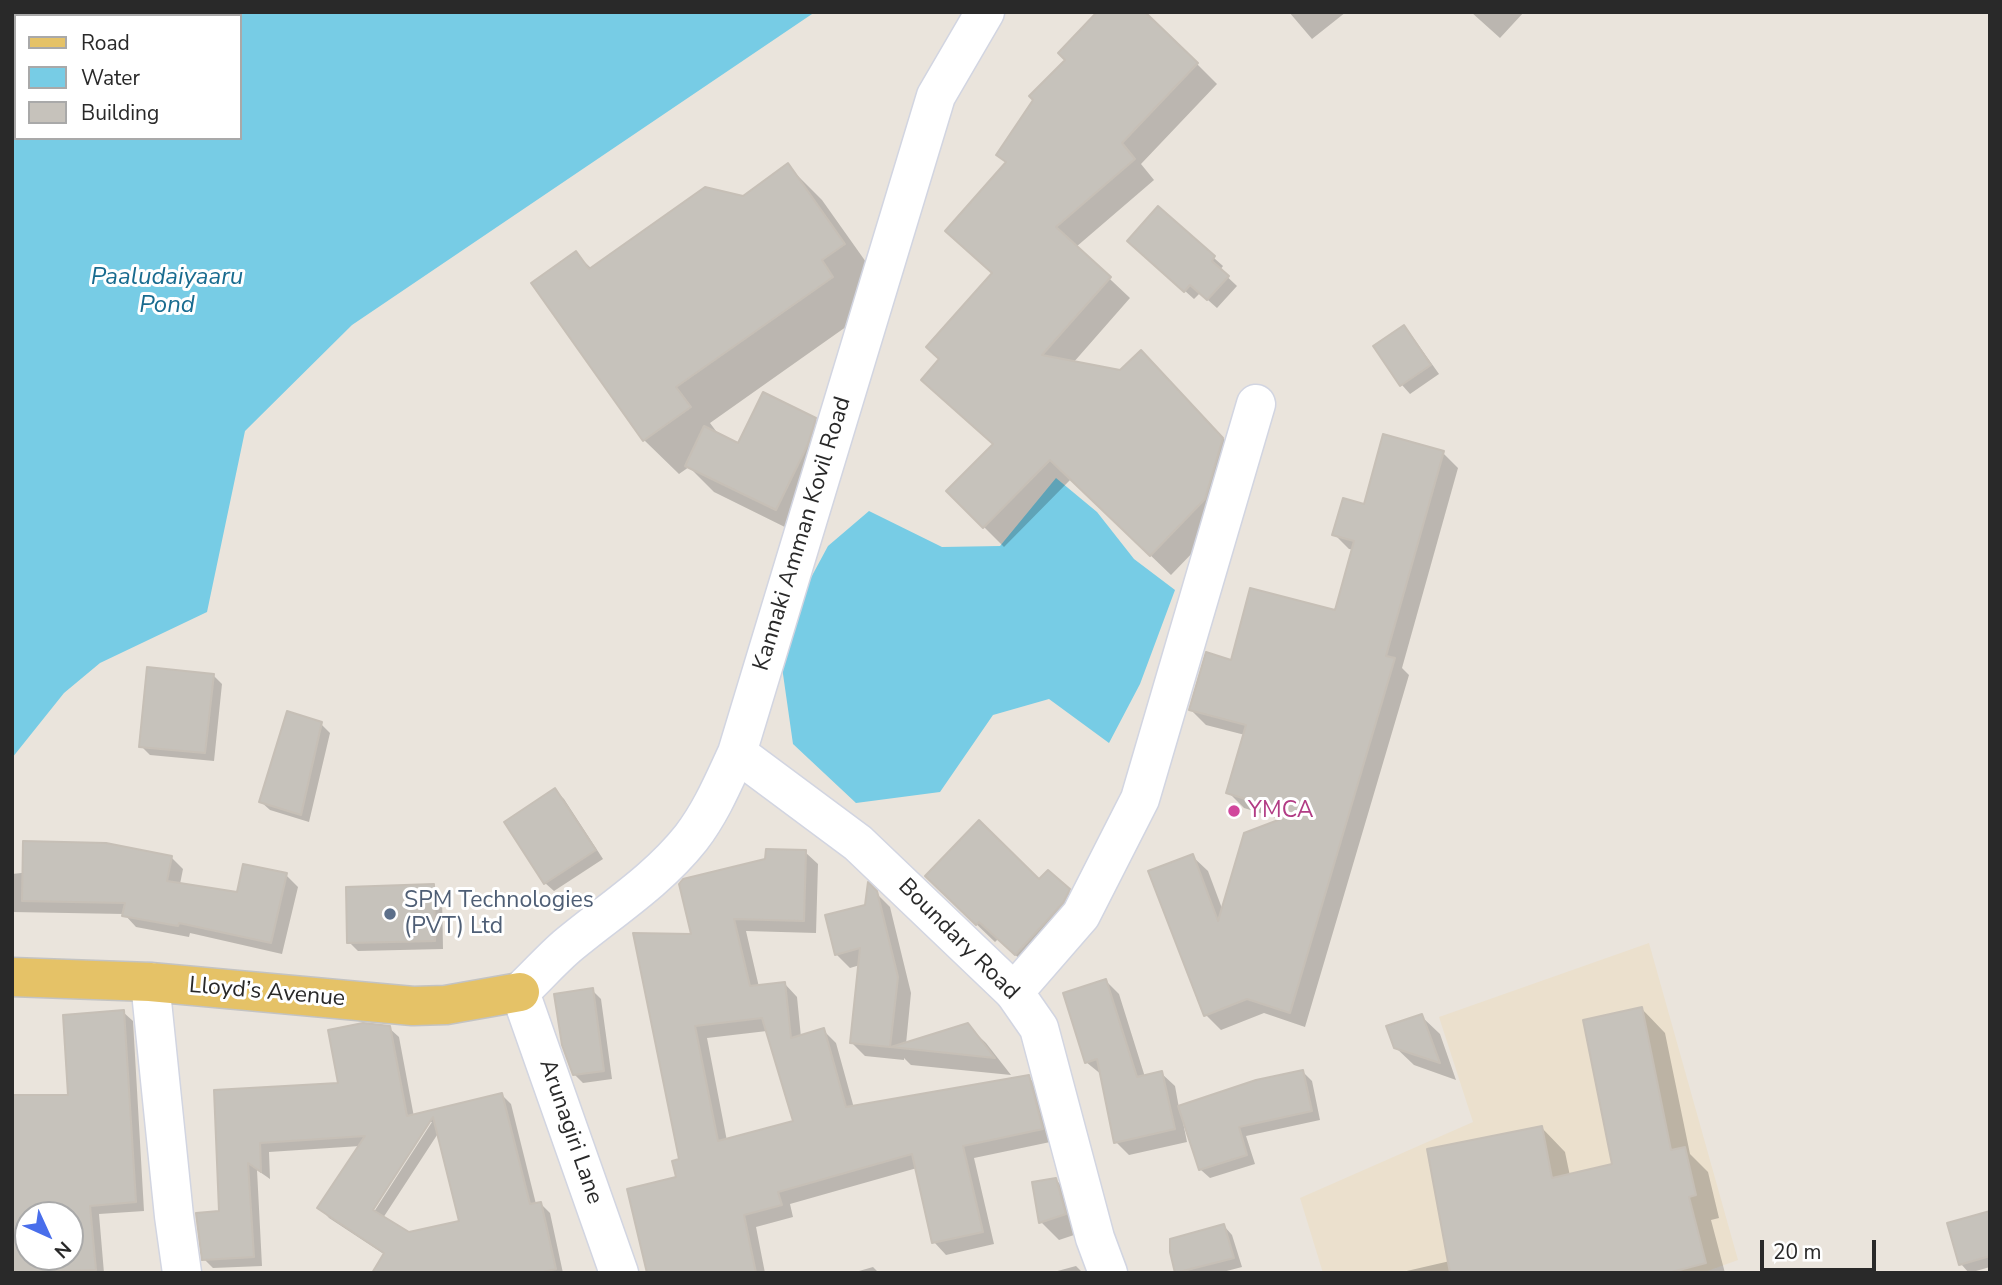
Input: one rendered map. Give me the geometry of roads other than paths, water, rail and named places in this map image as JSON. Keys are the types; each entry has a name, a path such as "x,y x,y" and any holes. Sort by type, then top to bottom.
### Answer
{"main road":[{"name":"Kannaki Amman Kovil Road","path":"520,992 566,947 634,894 667,864 692,836 714,804 737,753 936,96 985,12"},
{"path":"1014,992 1081,915 1140,799 1256,404"},
{"name":"Boundary Road","path":"737,753 858,843 1014,992 1039,1028 1095,1238 1108,1273"},
{"name":"Lloyd’s Avenue","path":"12,977 150,982 413,1006 446,1005 520,992"},
{"path":"150,982 172,1203 182,1273"},
{"name":"Arunagiri Lane","path":"520,992 619,1273"}],"water":[{"name":"Paaludaiyaaru Pond","path":"12,12 815,12 352,325 245,431 207,612 100,663 64,693 12,758"},
{"path":"1056,478 1097,512 1134,559 1175,590 1140,684 1109,743 1049,699 993,715 940,792 856,803 793,744 778,639 828,546 869,511 942,547 1000,546"}],"place":[{"name":"YMCA","path":"1234,811"},
{"name":"SPM Technologies (PVT) Ltd","path":"390,914"}]}
